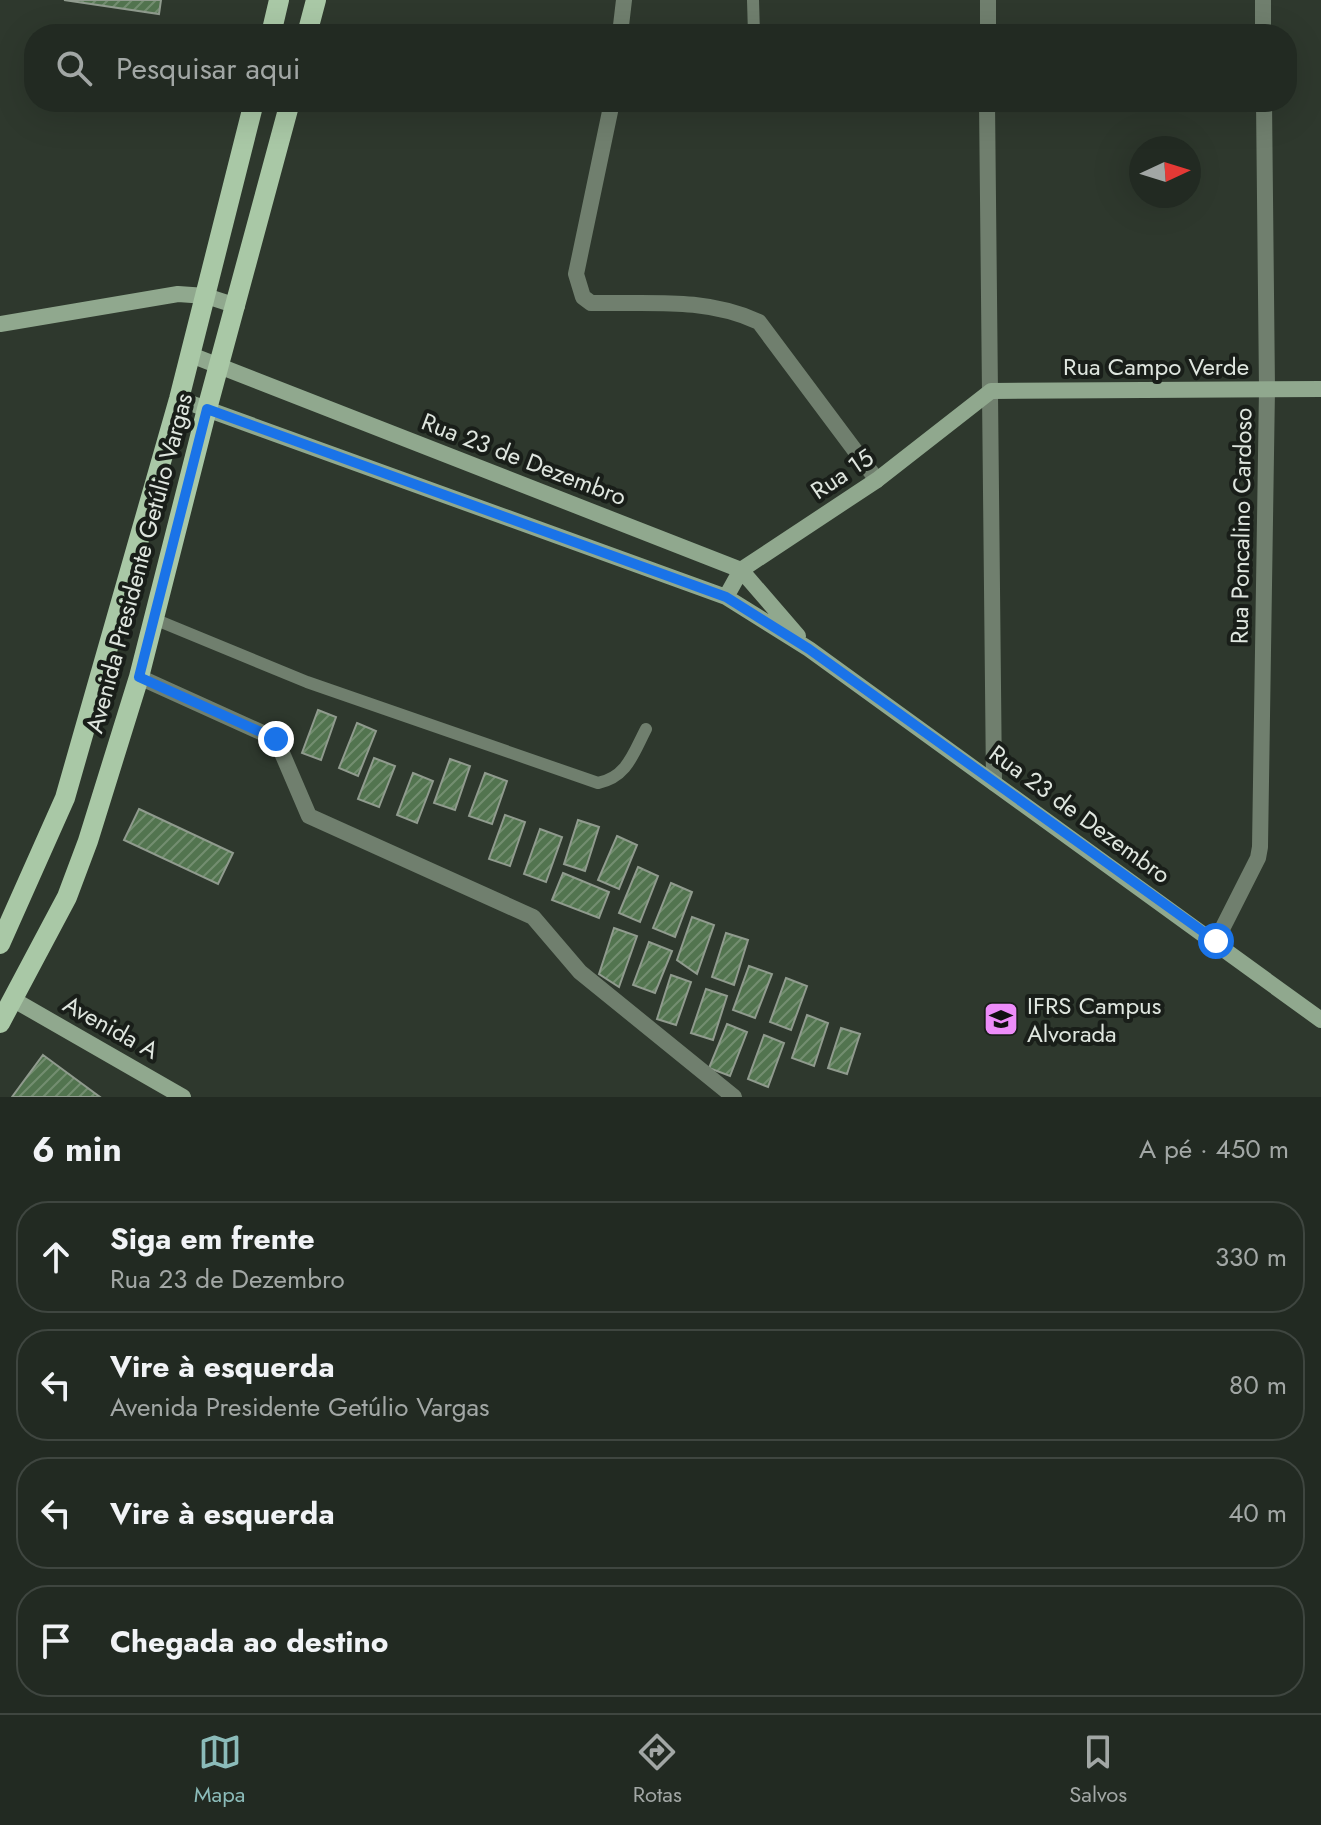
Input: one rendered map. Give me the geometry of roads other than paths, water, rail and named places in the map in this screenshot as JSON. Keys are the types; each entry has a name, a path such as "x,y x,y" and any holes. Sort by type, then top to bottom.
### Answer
{"main road":[{"path":"273,24 279,0"},
{"path":"310,24 316,0"},
{"name":"Avenida Presidente Getúlio Vargas","path":"0,944 65,798 191,355 252,112"},
{"name":"Avenida Presidente Getúlio Vargas","path":"0,1023 7,996 67,897 139,677 287,112"}],"street":[{"path":"621,24 624,0"},
{"path":"988,0 988,24"},
{"path":"1263,0 1263,24"},
{"path":"610,112 576,274 583,297 591,303 700,304 732,309 759,322 877,480"},
{"path":"987,112 994,783"},
{"name":"Rua Poncalino Cardoso","path":"1216,941 1258,858 1260,847 1267,389 1264,112"},
{"path":"0,324 144,297 178,294 206,296 237,306"},
{"name":"Rua 23 de Dezembro","path":"191,355 741,570 809,649"},
{"name":"Rua Campo Verde","path":"991,391 1321,389"},
{"name":"Rua 15","path":"726,597 741,570 877,480 991,391"},
{"name":"Rua 23 de Dezembro","path":"179,399 726,597 809,649 1321,1020"},
{"path":"139,677 276,739 309,816 533,917 580,972 734,1097"},
{"name":"Avenida A","path":"7,996 183,1097"}],"lane":[{"path":"753,0 754,24"},
{"path":"154,619 307,682 598,783 614,780 626,769 646,729"}],"place":[{"name":"IFRS Campus Alvorada","path":"1001,1019"}]}
